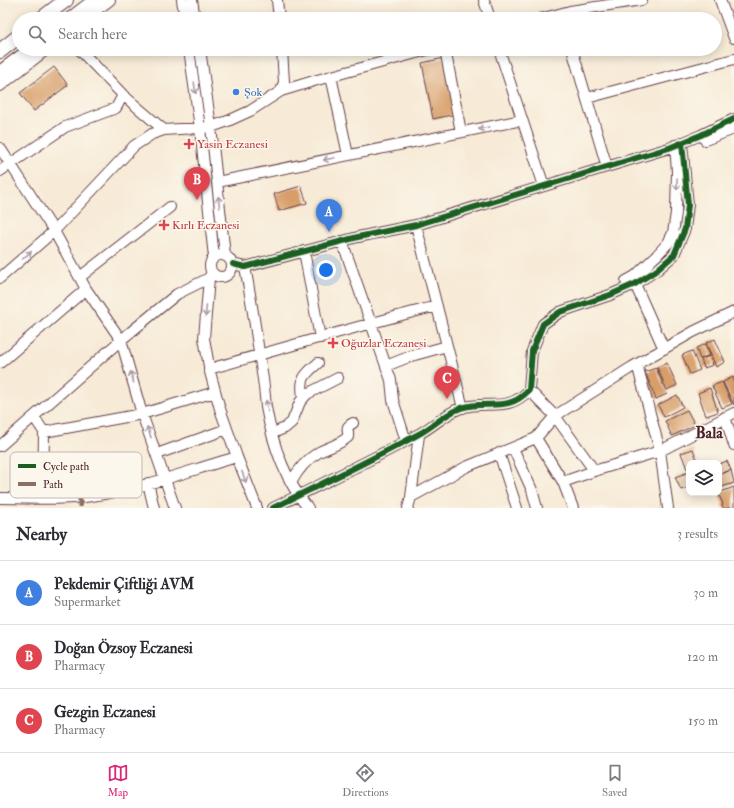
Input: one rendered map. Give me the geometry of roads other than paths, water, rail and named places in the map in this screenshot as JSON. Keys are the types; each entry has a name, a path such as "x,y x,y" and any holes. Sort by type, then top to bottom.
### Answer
{"highway":[{"path":"50,12 66,0"},
{"path":"80,12 96,0"},
{"path":"0,51 12,42"},
{"path":"0,73 23,56"}],"street":[{"path":"94,12 110,0"},
{"path":"182,0 184,12"},
{"path":"192,0 194,12"},
{"path":"278,0 279,12"},
{"path":"484,0 488,12"},
{"path":"583,12 642,0"},
{"path":"720,0 734,38"},
{"path":"0,86 38,56"},
{"path":"86,56 123,95 164,130"},
{"path":"190,56 200,128 214,258"},
{"path":"201,56 211,127 225,255 233,264 244,267 342,241 416,224 734,129"},
{"path":"281,91 284,82 282,56"},
{"path":"0,278 54,231 134,146 152,134 164,130 211,127 250,111 281,91 405,56"},
{"path":"446,56 461,132"},
{"path":"501,56 544,186"},
{"path":"574,56 607,167"},
{"path":"587,98 734,59"},
{"path":"331,76 348,155"},
{"path":"0,171 65,127 116,108 123,95"},
{"path":"217,182 522,120"},
{"path":"677,147 734,120"},
{"path":"273,508 419,435 448,414 463,408 510,404 522,398 529,390 532,351 543,324 560,312 610,295 635,284 657,270 674,255 685,229 688,204 677,147"},
{"path":"531,375 527,365 525,351 537,324 551,311 571,302 608,290 635,276 668,243 673,233 676,213 677,147"},
{"path":"0,148 54,231 86,289 121,340 142,414 166,478 175,508"},
{"path":"80,277 170,207"},
{"path":"416,224 463,408"},
{"path":"342,241 372,322 391,380 393,400 406,441"},
{"path":"304,251 320,338"},
{"path":"225,255 219,255 210,262 211,275 204,338 209,369 215,392 227,430 257,508"},
{"path":"0,446 121,340 177,294 211,275 219,278 228,276 231,273 233,264"},
{"path":"244,267 251,297 267,408 273,433 283,467 298,496 308,508"},
{"path":"635,284 664,349"},
{"path":"0,363 86,289"},
{"path":"209,369 372,322 437,306"},
{"path":"411,497 466,467 536,438 556,416 637,364 693,332 734,312"},
{"path":"386,366 411,356 447,346"},
{"path":"303,397 303,379 318,363"},
{"path":"637,364 660,451 668,508"},
{"path":"273,433 285,428 292,422 303,397 338,378"},
{"path":"529,390 556,416 594,471"},
{"path":"44,432 142,414 215,392"},
{"path":"563,482 660,451 730,415 734,444"},
{"path":"34,417 44,432 45,452"},
{"path":"291,483 300,466 320,452 343,442 348,437 348,426 354,423"},
{"path":"157,454 227,430"},
{"path":"408,508 411,497 419,435"},
{"path":"536,438 563,482 573,508"},
{"path":"513,448 532,490 537,508"},
{"path":"499,453 517,508"},
{"path":"142,485 237,457"},
{"path":"148,483 154,508"},
{"path":"0,498 46,501 72,498"}],"place":[{"name":"Şok","path":"236,92"},
{"name":"Yasin Eczanesi","path":"189,144"},
{"name":"Doğan Özsoy Eczanesi","path":"197,200"},
{"name":"Kırlı Eczanesi","path":"164,225"},
{"name":"Pekdemir Çiftliği AVM","path":"329,232"},
{"name":"Oğuzlar Eczanesi","path":"333,343"},
{"name":"Gezgin Eczanesi","path":"447,399"}],"district":[{"name":"Bala","path":"709,433"}]}
